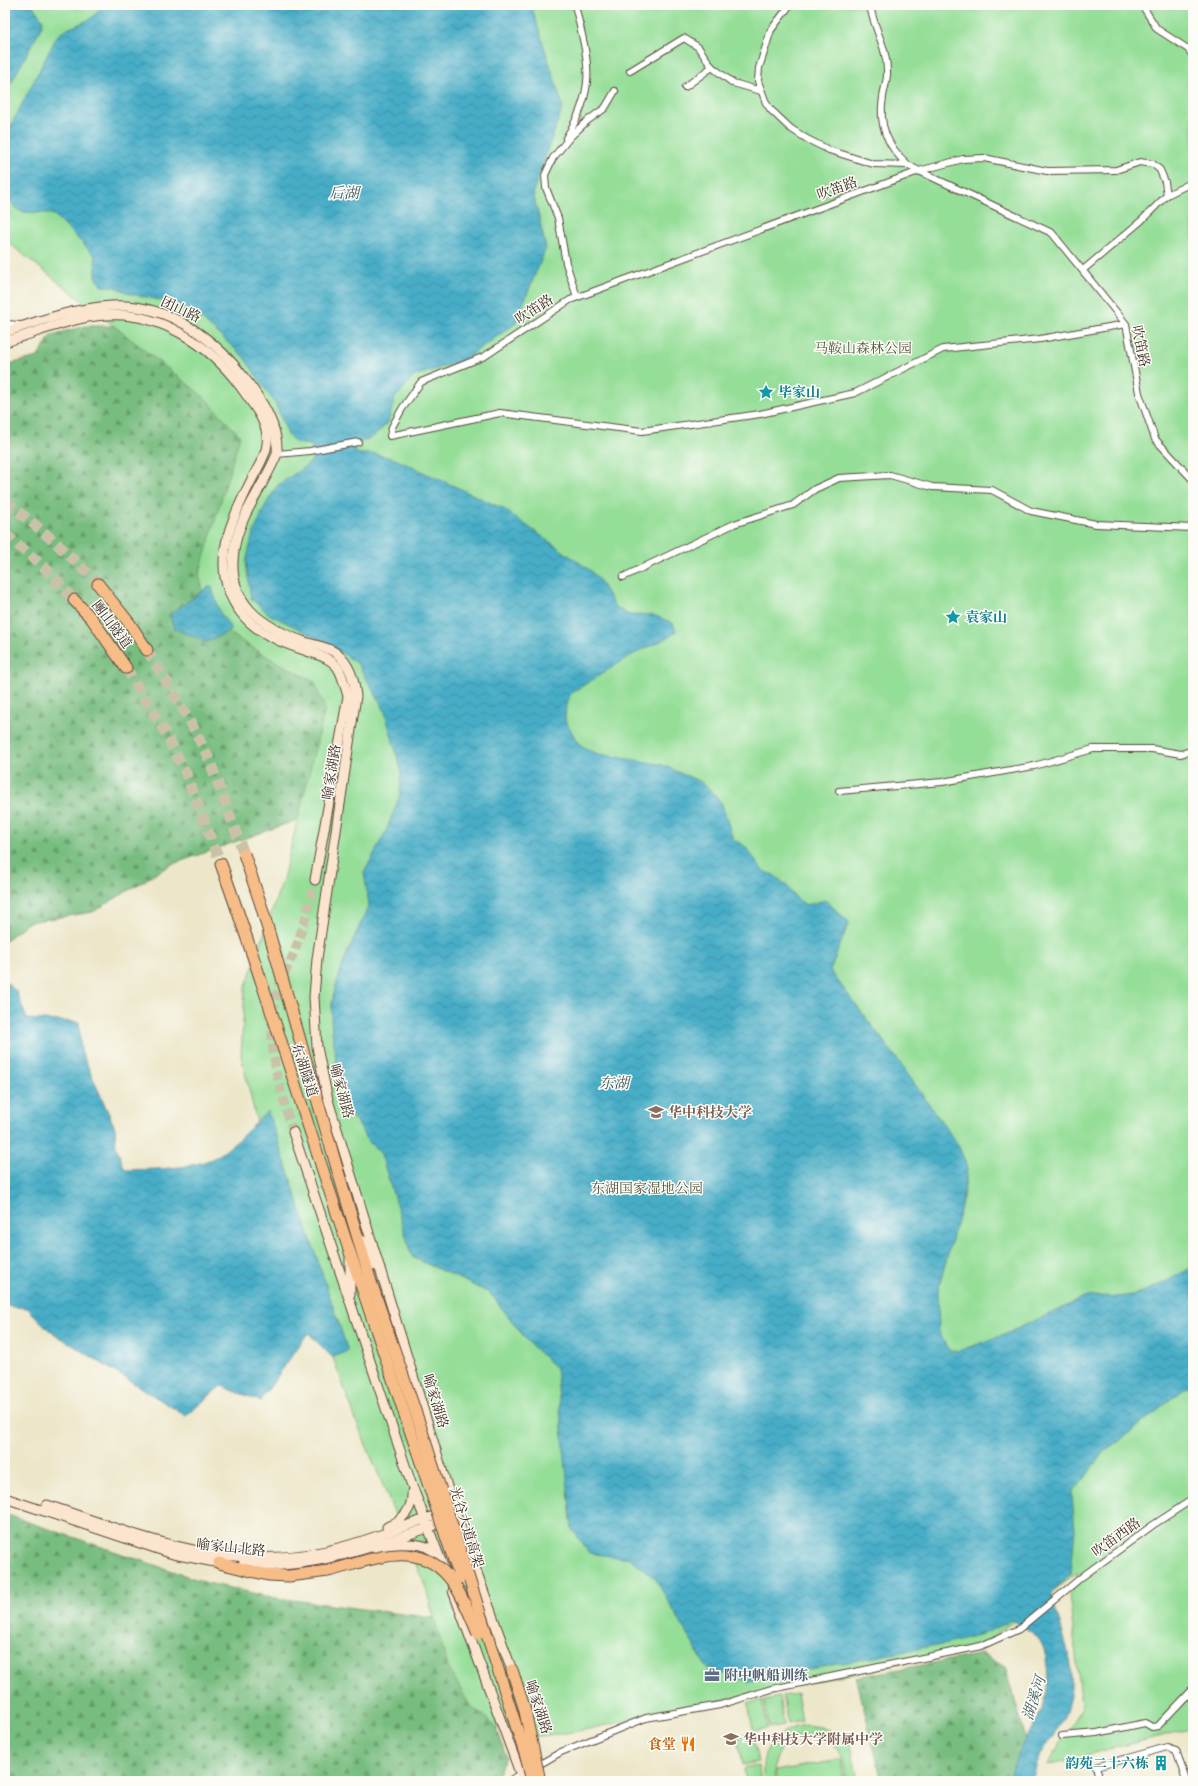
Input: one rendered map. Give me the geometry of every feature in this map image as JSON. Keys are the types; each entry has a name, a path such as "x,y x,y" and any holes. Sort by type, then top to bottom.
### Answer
{"highway":[{"name":"團山隧道","path":"98,584 130,624 147,650"},
{"name":"團山隧道","path":"74,600 92,619 126,668"},
{"name":"东湖隧道","path":"244,854 356,1231 366,1283"},
{"name":"东湖隧道","path":"221,864 264,988 293,1082 350,1253 366,1283"},
{"name":"光谷大道高架","path":"366,1283 478,1634 522,1758 524,1778"},
{"name":"光谷大道高架","path":"366,1283 420,1425 526,1757 532,1781"},
{"path":"219,1563 268,1575 295,1575 328,1571 387,1556 401,1554 423,1557 440,1568 453,1583 478,1634"},
{"path":"512,1670 524,1707 540,1781"}],"main road":[{"name":"团山路","path":"5,332 80,310 111,306 126,306 156,312 192,328 218,347 232,362 255,392 272,424 276,443 276,454"},
{"name":"团山路","path":"5,342 76,320 107,315 141,318 175,330 204,348 222,364 245,394 258,413 266,430 267,443 264,455"},
{"name":"喻家湖路","path":"276,454 236,538 233,552 233,570 236,583 247,607 256,617 281,633 335,652 347,665 354,679 356,696 317,958 314,997 317,1048 328,1100 456,1514 525,1702 542,1764 544,1781"},
{"name":"喻家湖路","path":"264,455 235,515 227,541 224,566 228,590 241,614 251,625 281,642 324,656 337,667 348,696 315,880"},
{"path":"292,1132 411,1482 473,1640 524,1778"},
{"path":"356,1231 384,1279"},
{"path":"350,1253 350,1302"},
{"path":"346,1550 359,1538 395,1523 404,1517 412,1503 411,1482"},
{"name":"喻家山北路","path":"5,1491 181,1549 238,1558 283,1558 327,1551 346,1550 425,1519 456,1514"},
{"name":"喻家山北路","path":"5,1498 173,1554 219,1563 252,1566 303,1563 428,1528 456,1514"},
{"path":"346,1550 416,1544 426,1547 435,1553 443,1565"}],"street":[{"path":"575,5 588,64 587,89 581,111 554,157 545,176 546,188 558,218 566,263 577,297"},
{"path":"790,5 771,30 759,68 758,81 761,91 771,110 790,128 807,139 860,161 873,164 908,165"},
{"path":"870,5 883,44 888,70 882,100 882,126 889,144 908,165 919,171 963,158 984,158 1047,172 1116,170 1140,162 1154,164 1160,170 1165,182 1167,195"},
{"path":"1142,5 1157,30 1188,49 1193,56"},
{"path":"630,71 684,38 698,47 712,67 733,83 761,91"},
{"path":"685,87 712,67"},
{"path":"554,157 570,137 587,121 606,108 615,91"},
{"name":"吹笛路","path":"1126,324 1040,339 943,349 855,393 760,414 642,431 500,413 390,436 392,427 402,409 421,382 485,356 570,300 919,171 1052,233 1126,324 1138,394 1156,439 1193,480"},
{"path":"1083,270 1141,221 1167,195 1193,182"},
{"path":"5,324 27,325"},
{"path":"276,454 310,451 358,442"},
{"path":"623,577 734,524 793,505 815,489 839,478 890,475 932,487 992,490 1031,511 1096,524 1193,528"},
{"path":"839,791 942,782 1034,766 1093,749 1152,749 1182,754 1193,750"},
{"name":"吹笛西路","path":"509,1781 524,1778 561,1752 646,1718 720,1705 772,1689 981,1646 1019,1629 1057,1597 1153,1525 1193,1499"},
{"path":"1062,1736 1097,1733 1145,1723 1152,1727 1158,1726 1193,1689"},
{"path":"1100,1781 1096,1767 1167,1747 1176,1750 1186,1781"}],"green space":[{"name":"东湖国家湿地公园","path":"5,5 1193,5 1193,1728 1048,1765 1082,1707 1069,1594 1077,1582 1078,1572 981,1646 574,1732 538,1736 496,1727 469,1704 448,1667 425,1586 357,1423 275,1200 241,1055 245,989 283,879 325,709 314,681 264,655 211,621 199,575 240,436 204,397 5,240"},
{"path":"86,326 132,326 246,419 232,630 326,674 337,699 297,820 170,865 93,912 29,922 5,941 5,365 38,357 51,335"},
{"path":"5,1514 207,1583 276,1598 442,1619 469,1639 506,1757 494,1781 5,1781"},
{"path":"982,1654 1005,1667 1029,1749 1009,1777 995,1781 961,1781 959,1778 882,1781 856,1677"},
{"path":"797,1694 802,1721 788,1724 782,1696"},
{"path":"779,1697 784,1725 770,1728 764,1700"},
{"path":"762,1700 768,1728 753,1731 748,1703"},
{"path":"807,1725 825,1728 840,1737 849,1735 858,1781 846,1781 840,1754 831,1743 820,1737 808,1735 797,1738 787,1744 779,1754 775,1766 775,1781 764,1781 764,1760 767,1750 772,1742 786,1731"},
{"path":"752,1734 758,1762 743,1765 738,1737"},
{"path":"841,1760 844,1781 777,1781 775,1771"},
{"path":"758,1765 761,1781 746,1781 744,1768"}],"water":[{"path":"5,5 32,5 43,20 41,28 5,94"},
{"name":"东湖","path":"101,5 531,5 563,106 533,192 546,248 515,324 462,361 414,376 395,398 388,423 373,437 356,444 354,449 358,454 375,454 395,459 502,508 591,571 600,581 615,607 629,615 653,615 673,623 676,631 669,637 632,655 571,693 566,705 565,720 578,743 598,754 660,764 701,782 712,791 722,804 733,839 746,847 763,871 774,875 787,886 795,897 806,905 825,900 849,922 830,971 895,1056 958,1145 966,1163 967,1170 962,1203 938,1290 939,1332 950,1351 958,1351 1001,1336 1084,1298 1095,1296 1127,1296 1145,1291 1193,1267 1193,1382 1117,1443 1103,1451 1083,1481 1074,1489 1072,1494 1075,1530 1071,1574 1051,1593 1068,1651 1071,1680 1070,1695 1065,1713 1053,1738 1042,1751 1035,1770 1033,1781 1010,1781 1014,1764 1035,1724 1046,1696 1048,1680 1046,1660 1040,1640 1030,1631 1011,1620 986,1633 943,1644 748,1681 706,1667 655,1578 630,1559 589,1553 572,1529 556,1368 529,1343 490,1293 412,1257 381,1154 366,1139 357,1121 348,1115 338,1076 331,1022 332,1002 335,988 345,958 369,905 364,873 386,831 400,795 401,770 384,709 357,663 328,644 269,614 251,599 246,562 252,537 265,506 277,486 310,463 312,460 312,447 310,445 296,443 288,435 276,405 243,356 203,320 169,302 131,294 115,287 101,286 96,276 95,256 54,215 48,213 21,212 11,203 5,193 5,137 57,36 68,28 93,16 98,12"},
{"path":"211,585 220,612 232,630 206,642 174,628 170,617 172,613"},
{"path":"5,981 16,991 27,1019 79,1022 81,1051 115,1128 116,1146 125,1170 174,1168 198,1164 209,1160 219,1155 232,1145 268,1111 348,1351 332,1357 308,1333 260,1401 221,1386 186,1416 50,1331 27,1308 5,1306"}],"tunnel":[{"path":"5,502 53,541 98,584"},
{"path":"5,534 44,567 74,600"},
{"path":"147,650 189,719 209,759 244,854"},
{"path":"126,668 164,730 184,769 221,864"},
{"path":"293,1132 280,1088 274,1058 272,1043 273,1013 276,996 301,933 315,880"}],"place":[{"name":"毕家山","path":"766,392"},
{"name":"袁家山","path":"953,617"},
{"name":"华中科技大学","path":"656,1112"},
{"name":"附中帆船训练","path":"712,1675"},
{"name":"华中科技大学附属中学","path":"731,1739"},
{"name":"食堂","path":"688,1744"},
{"name":"韵苑二十六栋","path":"1161,1763"}],"water label":[{"name":"后湖","path":"344,193"},
{"name":"湖溪河","path":"1034,1698"}],"park label":[{"name":"马鞍山森林公园","path":"863,348"}]}
